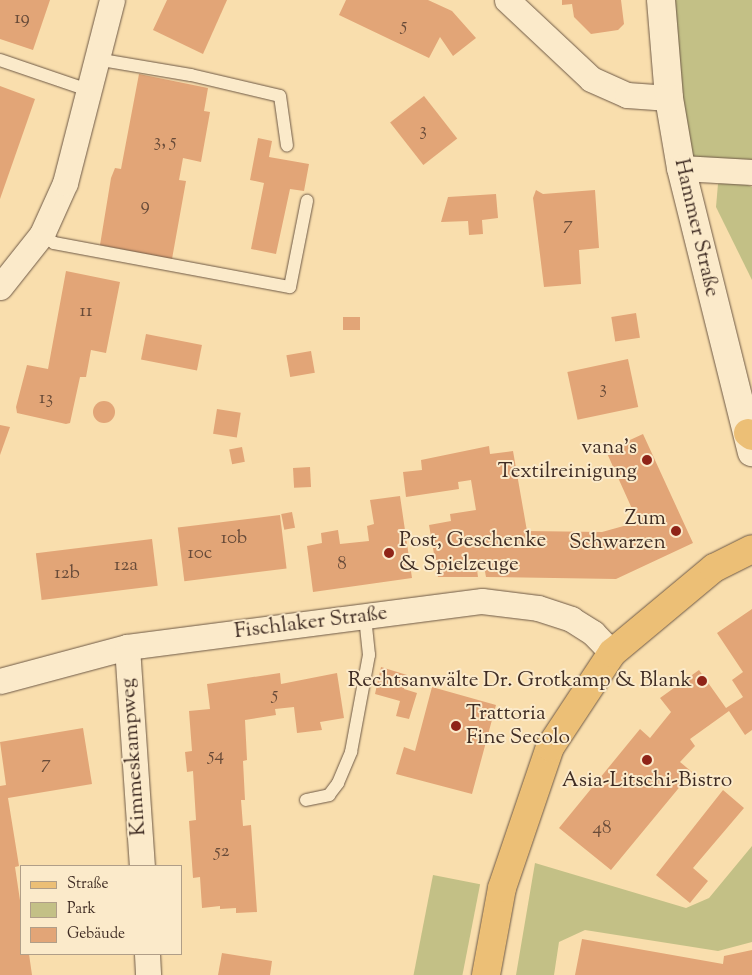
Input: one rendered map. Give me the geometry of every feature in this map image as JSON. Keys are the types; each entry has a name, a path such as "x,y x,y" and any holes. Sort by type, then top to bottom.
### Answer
{"main road":[{"name":"Hammer Straße","path":"661,0 669,98 681,168 750,441"},
{"path":"486,975 502,888 550,747 612,654 714,568 752,549"}],"street":[{"path":"0,287 42,234 65,183 112,0"},
{"path":"507,0 591,79 627,94 669,98"},
{"path":"681,168 752,172"},
{"name":"Fischlaker Straße","path":"0,681 127,647 482,601 538,608 571,619 594,633 612,654"},
{"name":"Kimmeskampweg","path":"127,647 142,865"},
{"path":"147,955 148,975"}],"lane":[{"path":"96,59 191,75 280,96 287,146"},
{"path":"0,60 88,90"},
{"path":"42,234 54,244 290,287 307,201"},
{"path":"306,800 329,795 338,783 351,752 369,655 366,616"}],"green space":[{"path":"662,0 752,0 752,167 679,156"},
{"path":"732,178 752,187 752,280 716,207 718,184"},
{"path":"752,846 752,942 718,951 585,930 559,942 554,975 516,975 535,863 686,908 709,898"},
{"path":"433,875 480,884 462,975 414,975"}],"building":[{"path":"0,0 50,0 33,50 0,39"},
{"path":"167,0 227,0 203,54 153,30"},
{"path":"346,0 428,0 452,11 476,38 453,56 440,37 429,58 339,15"},
{"path":"562,0 621,0 624,24 618,30 591,34 574,17 572,4 562,5"},
{"path":"139,74 208,88 204,111 210,112 201,162 183,158 179,180 186,181 172,259 100,245 111,178 115,168 121,169"},
{"path":"0,86 35,99 0,199"},
{"path":"424,96 457,139 423,165 390,122"},
{"path":"258,138 272,141 269,157 309,164 304,191 290,189 276,254 251,249 264,183 250,180"},
{"path":"536,190 543,194 595,190 599,248 579,250 581,284 544,287 533,198"},
{"path":"496,194 498,218 482,220 483,234 469,235 468,221 441,222 448,197"},
{"path":"66,271 120,282 106,353 91,350 86,377 80,377 70,423 66,424 17,413 16,407 27,365 48,369"},
{"path":"636,313 640,338 615,342 611,317"},
{"path":"343,317 360,317 360,330 343,330"},
{"path":"146,334 202,345 197,370 141,360"},
{"path":"311,351 315,373 290,377 286,355"},
{"path":"628,359 638,407 578,420 567,372"},
{"path":"104,401 112,404 115,412 112,420 104,423 96,420 93,412 96,404"},
{"path":"217,409 241,413 237,437 213,434"},
{"path":"0,425 10,427 0,455"},
{"path":"643,434 693,543 616,579 486,577 483,561 476,562 478,577 438,577 429,525 451,521 450,514 476,510 471,480 458,482 459,489 406,497 403,472 422,470 421,460 489,446 490,454 513,451 527,531 602,532 638,522 606,451"},
{"path":"242,447 245,462 232,464 229,449"},
{"path":"310,467 311,487 294,488 293,468"},
{"path":"400,496 412,578 313,592 307,546 322,543 321,533 338,530 340,544 369,541 367,526 374,524 370,500"},
{"path":"292,512 295,528 284,530 281,514"},
{"path":"280,515 287,569 184,581 178,528"},
{"path":"152,539 158,586 42,600 36,553"},
{"path":"752,609 752,730 745,735 729,711 690,739 695,746 680,762 692,772 611,870 559,828 640,729 650,738 671,712 660,698 699,670 726,708 743,697 732,680 743,672 717,633"},
{"path":"381,667 407,675 404,689 417,693 409,719 396,716 400,701 375,694"},
{"path":"280,673 281,684 337,673 344,718 320,722 322,730 297,733 294,707 275,709 276,715 245,720 247,760 243,761 245,800 241,800 243,826 251,825 257,912 236,913 236,908 220,909 220,906 202,908 200,877 193,878 189,821 196,820 193,771 187,772 185,752 192,751 189,711 210,709 207,684"},
{"name":"Trattoria Fine Secolo","path":"432,687 496,705 472,794 396,774 404,747 415,751"},
{"path":"83,728 92,784 8,798 19,866 15,867 20,900 20,955 29,955 32,975 0,975 0,786 6,785 0,742"},
{"path":"723,790 744,808 693,868 708,881 690,903 656,875"},
{"path":"582,939 723,964 724,956 752,950 752,975 575,975"},
{"path":"222,953 272,961 270,975 218,975"}],"place":[{"name":"vana's Textilreinigung","path":"647,460"},
{"name":"Zum Schwarzen","path":"676,531"},
{"name":"Post, Geschenke & Spielzeuge","path":"389,553"},
{"name":"Rechtsanwälte Dr. Grotkamp & Blank","path":"702,681"},
{"name":"Trattoria Fine Secolo","path":"456,726"},
{"name":"Asia-Litschi-Bistro","path":"647,760"}]}
